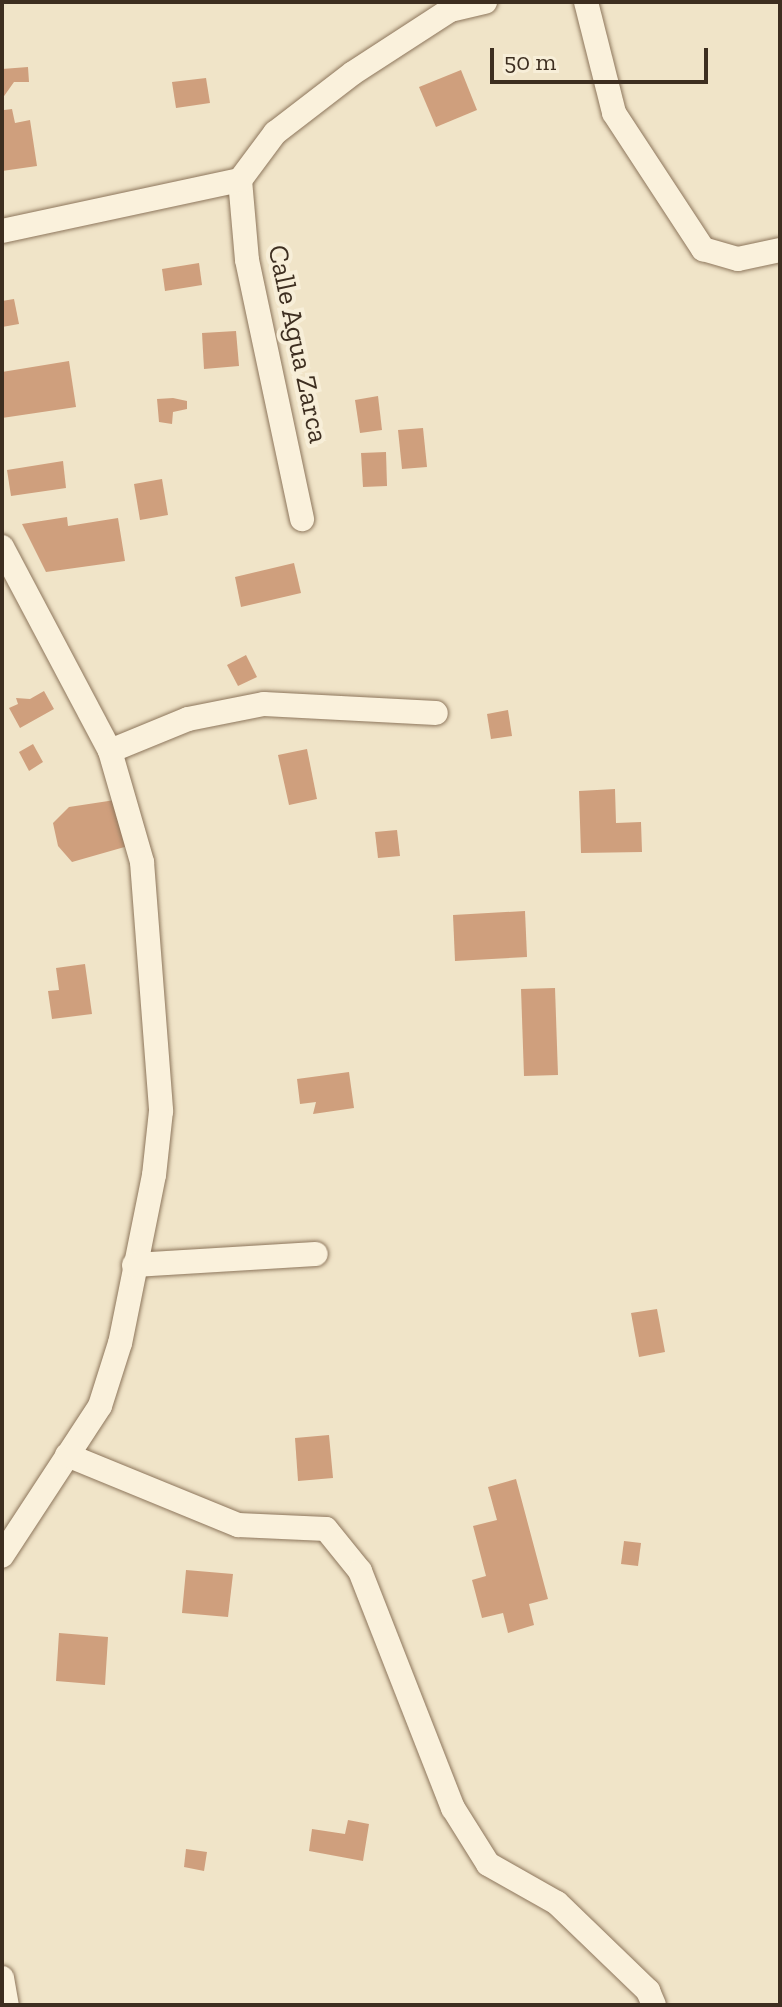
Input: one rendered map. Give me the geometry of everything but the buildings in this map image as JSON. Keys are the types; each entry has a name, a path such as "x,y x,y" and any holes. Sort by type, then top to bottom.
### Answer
{"street":[{"path":"2,231 240,180 275,133 449,6 485,2"},
{"path":"586,2 614,113 703,249 738,259 780,250"},
{"name":"Calle Agua Zarca","path":"240,180 247,260 302,519"},
{"path":"2,1556 100,1406 120,1343 154,1175 161,1111 142,862 110,751 4,555"},
{"path":"110,751 188,719 264,704 436,713"},
{"path":"134,1265 316,1254"},
{"path":"67,1455 238,1525 326,1529 360,1571 453,1808 488,1864 557,1903 615,1956 648,1991 654,2005"},
{"path":"2,1978 7,2005"}]}
